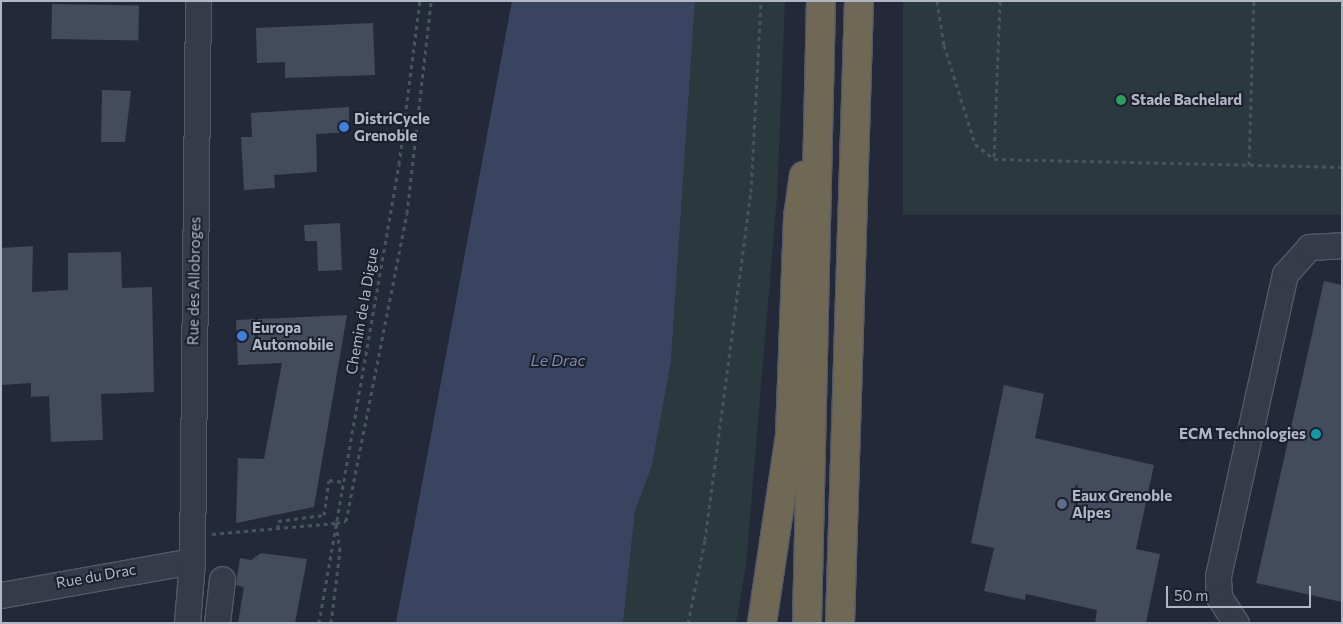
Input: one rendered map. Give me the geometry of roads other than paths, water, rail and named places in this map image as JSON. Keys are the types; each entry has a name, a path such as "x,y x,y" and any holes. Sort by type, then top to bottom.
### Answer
{"highway":[{"path":"807,623 821,1"},
{"path":"840,623 859,1"},
{"path":"762,623 790,436 798,217 819,74"}],"street":[{"name":"Rue des Allobroges","path":"187,623 192,560 198,1"},
{"path":"1236,623 1219,597 1218,576 1285,274 1309,247 1342,245"},
{"name":"Rue du Drac","path":"1,595 192,560"},
{"path":"217,623 222,578"}],"water":[{"name":"Le Drac","path":"512,1 695,1 671,361 652,466 635,511 623,623 396,623"}],"place":[{"name":"Stade Bachelard","path":"1121,100"},
{"name":"DistriCycle Grenoble","path":"344,127"},
{"name":"Europa Automobile","path":"242,336"},
{"name":"ECM Technologies","path":"1316,434"},
{"name":"Eaux Grenoble Alpes","path":"1062,504"}]}
